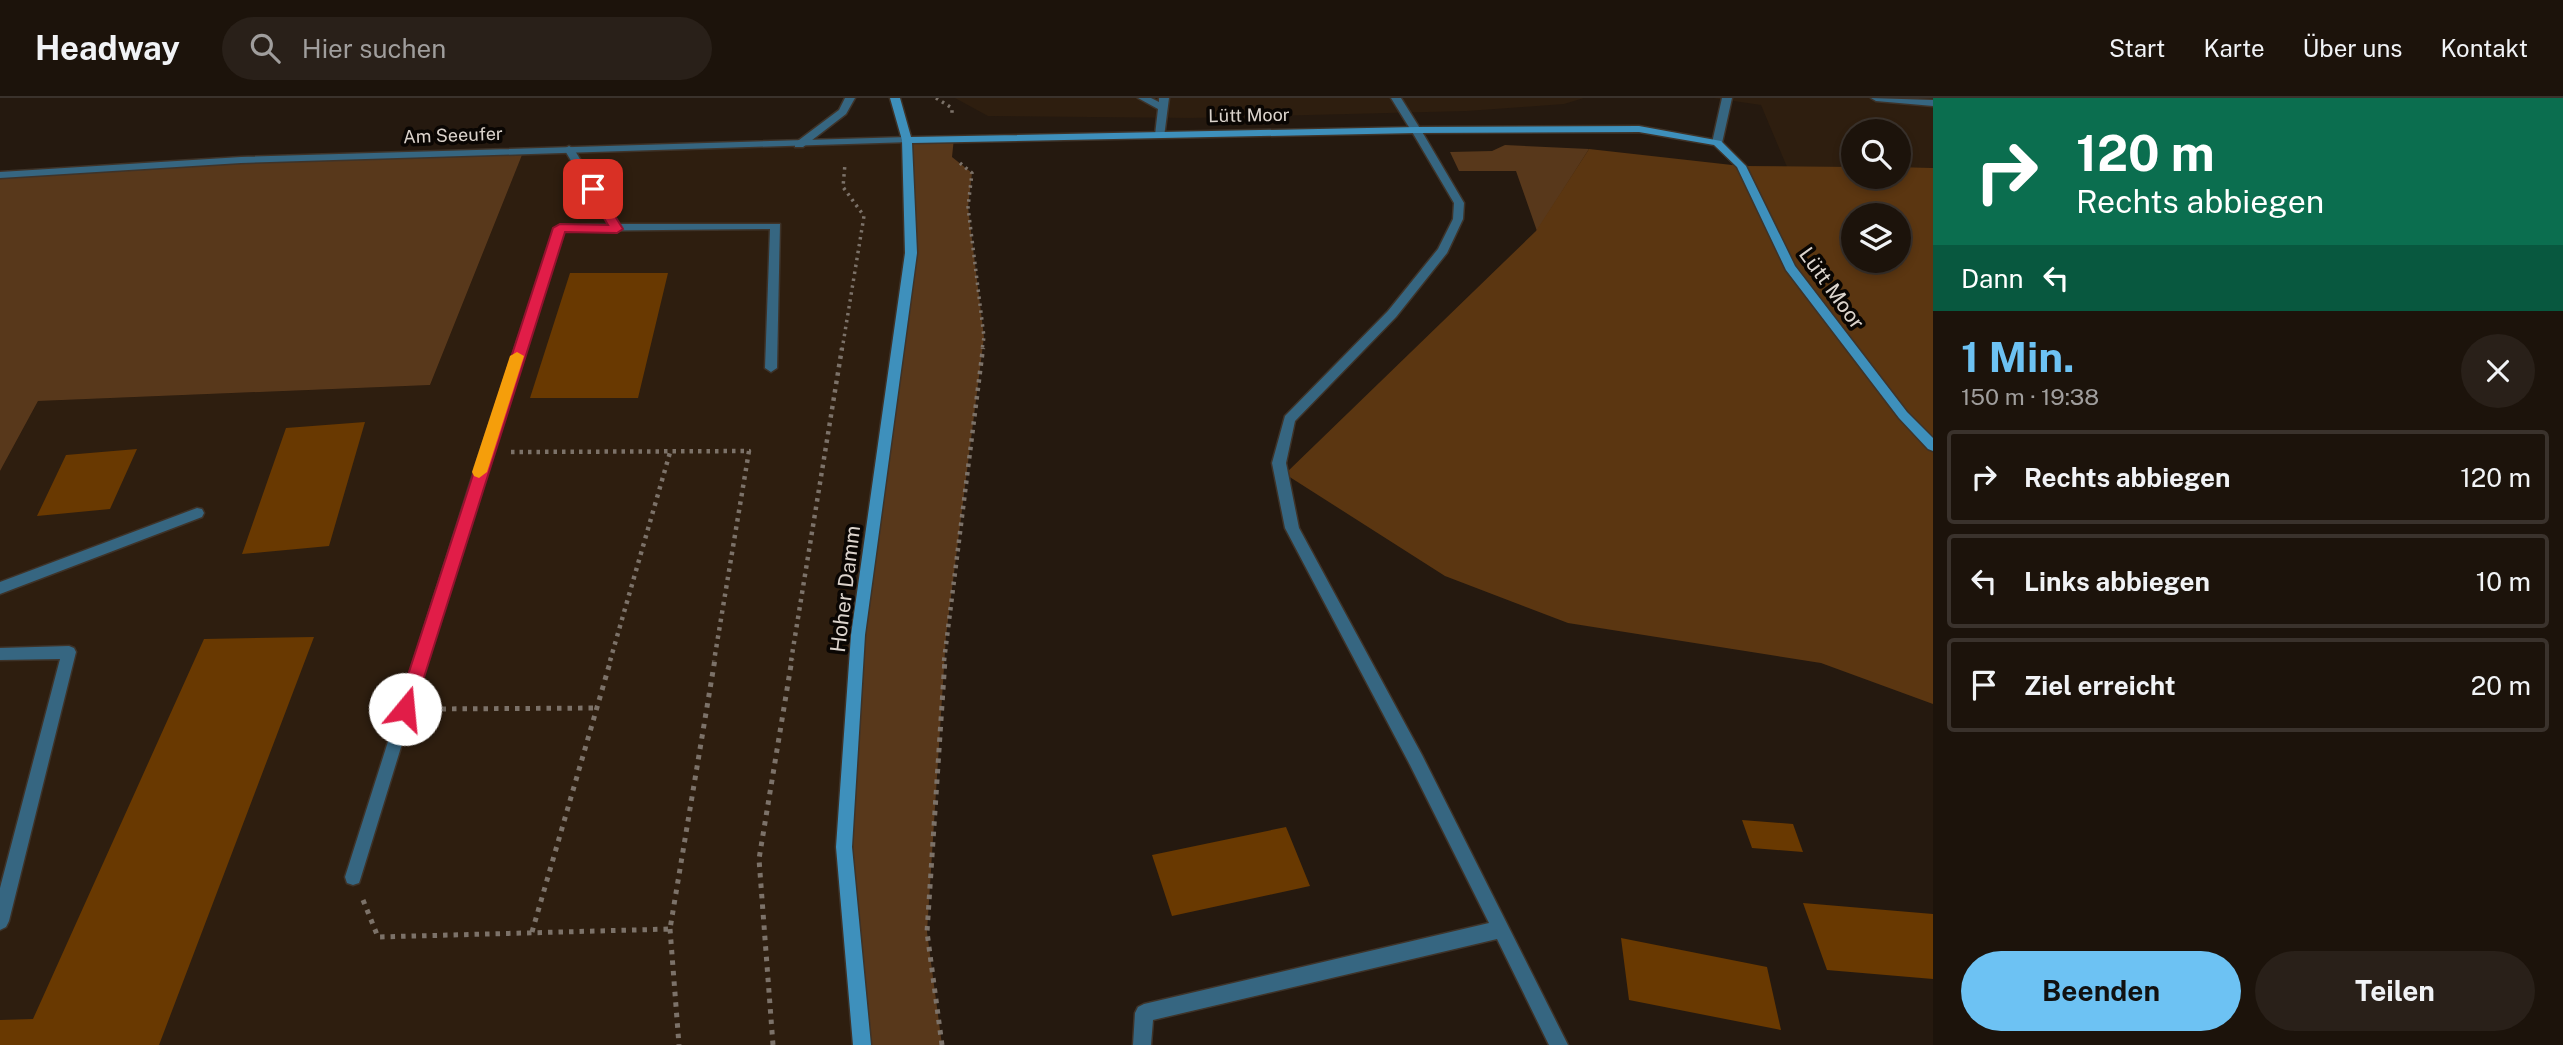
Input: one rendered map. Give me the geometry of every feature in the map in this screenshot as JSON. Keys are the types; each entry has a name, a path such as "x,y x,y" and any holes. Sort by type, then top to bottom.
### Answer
{"main road":[{"name":"Hoher Damm","path":"862,1045 844,847 858,635 911,253 907,140 895,98"},
{"name":"Lütt Moor","path":"907,140 1416,130 1639,130 1717,143 1741,166 1790,267 1903,415 1933,446"}],"street":[{"path":"799,145 843,112 850,98"},
{"path":"1143,98 1164,103 1160,135"},
{"path":"1396,98 1459,203 1458,219 1443,250 1392,314 1289,419 1279,463 1292,528 1416,760 1559,1045"},
{"path":"1717,143 1727,98"},
{"path":"1876,98 1933,103"},
{"name":"Am Seeufer","path":"0,175 241,160 907,140"},
{"path":"569,149 617,229"},
{"path":"353,877 486,452 560,228 776,226 771,368"},
{"path":"0,588 197,513"},
{"path":"0,654 69,652 0,921"},
{"path":"1142,1045 1144,1013 1501,929"}],"path":[{"path":"942,1045 926,932 946,636 984,337 968,207 972,173 952,157 954,138"},
{"path":"773,1045 759,859 864,216 843,187 847,143"},
{"path":"532,933 599,708 671,450"},
{"path":"486,452 749,451 670,929 679,1045"},
{"path":"405,709 599,708"},
{"path":"353,877 378,937 670,929"}],"shaded area":[{"path":"955,98 1584,98 1564,104 1467,111 1190,118 988,116"},
{"path":"1713,98 1933,98 1933,168 1911,167 1911,119 1841,119 1841,167 1787,167 1761,105"},
{"path":"954,138 952,157 972,173 968,207 984,337 946,636 927,932 942,1045 862,1045 844,847 858,635 911,253 907,140"},
{"path":"907,140 911,253 862,1045 0,1045 0,471 38,401 430,385 524,150"},
{"path":"1505,145 1589,149 1537,231 1516,171 1459,171 1450,152 1492,151"},
{"path":"1589,149 1741,166 1841,167 1841,189 1911,189 1911,167 1933,168 1933,704 1821,663 1568,623 1445,576 1285,474 1536,231"},
{"path":"524,150 430,385 38,401 0,471 0,175 241,160"}],"building":[{"path":"570,273 668,273 638,398 530,398"},
{"path":"365,422 329,546 242,554 286,428"},
{"path":"137,449 110,509 37,516 66,455"},
{"path":"314,637 159,1045 0,1045 0,1020 33,1019 204,639"},
{"path":"1742,820 1793,824 1803,852 1752,848"},
{"path":"1286,827 1310,886 1172,916 1152,855"},
{"path":"1803,903 1933,914 1933,979 1827,970"},
{"path":"1621,938 1767,967 1781,1030 1629,1000"}],"slow traffic":[{"path":"479,472 517,356"}],"route":[{"path":"405,709 560,228 617,229 593,189"}]}
